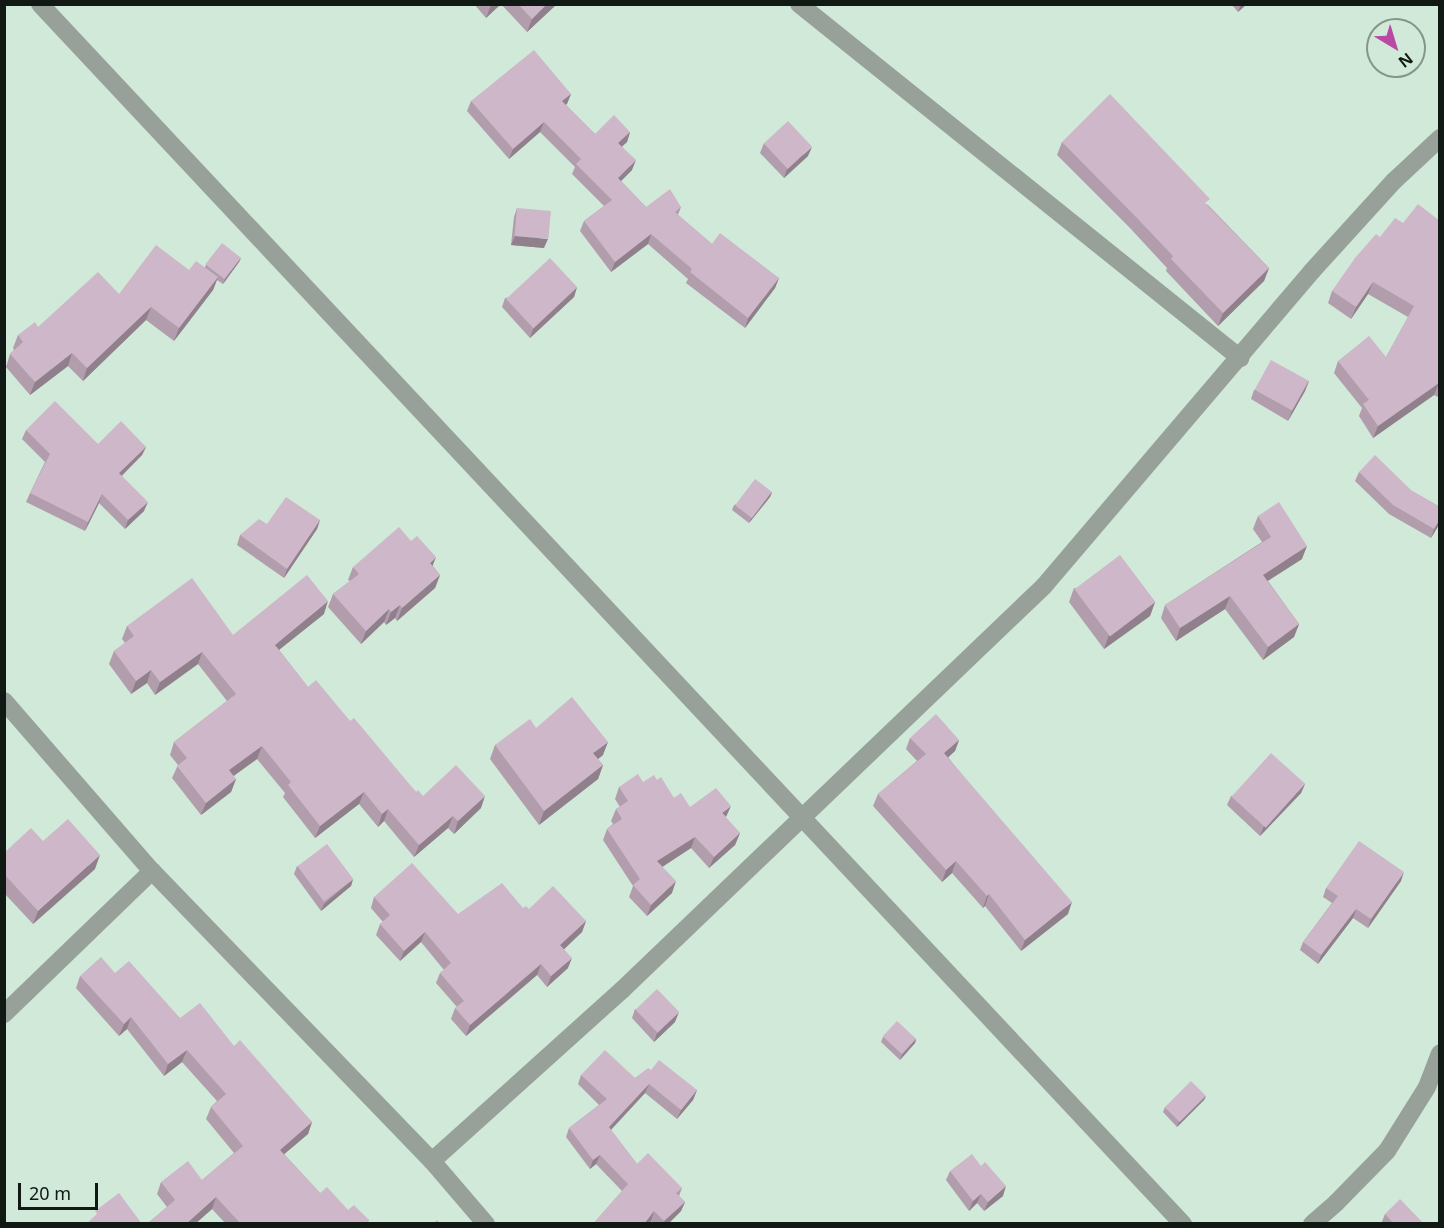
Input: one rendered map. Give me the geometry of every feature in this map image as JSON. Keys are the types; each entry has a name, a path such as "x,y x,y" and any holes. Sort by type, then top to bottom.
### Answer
{"street":[{"path":"40,4 1183,1224"},
{"path":"799,4 1240,358"},
{"path":"432,1161 622,990 1044,586 1312,271 1394,181 1440,138"},
{"path":"4,702 152,871 432,1161 486,1224"},
{"path":"4,1014 152,871"},
{"path":"1312,1224 1387,1151 1427,1087 1440,1053"}],"building":[{"path":"518,4 547,4 532,19"},
{"path":"534,50 571,94 562,101 595,134 614,115 630,132 618,143 636,160 618,178 646,207 670,189 681,207 675,212 712,244 720,233 779,278 748,318 690,272 692,269 651,234 615,262 584,221 612,200 576,164 581,159 544,122 513,149 471,101"},
{"path":"1110,94 1210,199 1205,203 1269,268 1223,313 1171,259 1173,256 1062,142"},
{"path":"788,121 812,147 788,169 764,144"},
{"path":"1418,204 1440,221 1440,384 1378,426 1363,404 1369,400 1338,361 1369,336 1386,357 1414,306 1373,282 1356,307 1332,291 1355,258 1376,234 1380,237 1395,218 1403,223"},
{"path":"517,208 551,211 548,239 515,236"},
{"path":"222,243 241,258 224,279 205,264"},
{"path":"156,245 189,270 196,261 218,277 179,328 151,307 87,368 72,353 35,382 10,354 23,342 18,335 35,322 38,327 98,272 119,294"},
{"path":"550,258 577,287 533,328 506,299"},
{"path":"1271,360 1309,381 1292,411 1255,390"},
{"path":"55,401 98,444 121,421 146,447 119,473 148,502 128,520 102,494 88,522 30,493 50,454 26,430"},
{"path":"1375,455 1412,491 1440,507 1440,519 1434,529 1393,505 1359,472"},
{"path":"755,479 772,492 752,518 735,505"},
{"path":"286,497 320,520 287,569 240,535 259,519 267,524"},
{"path":"1279,502 1307,546 1263,575 1299,624 1268,647 1230,596 1180,628 1165,605 1271,537 1258,516"},
{"path":"399,527 411,541 417,536 436,557 430,563 440,575 402,608 400,605 391,612 389,609 366,631 333,594 359,574 353,567"},
{"path":"1120,555 1156,602 1110,636 1074,589"},
{"path":"307,575 328,601 275,645 308,687 316,680 350,721 354,718 416,792 418,790 423,796 456,765 485,796 458,821 453,816 419,845 388,809 382,814 364,792 320,826 288,785 291,782 262,746 229,770 236,779 206,803 177,766 187,758 174,742 236,694 202,652 160,682 151,670 136,681 114,651 134,636 127,626 192,578 233,635"},
{"path":"572,697 608,742 593,753 603,765 544,811 495,745 530,719 536,728"},
{"path":"936,714 959,740 944,753 1072,902 1025,940 989,894 987,896 956,861 946,870 878,794 926,754 910,738"},
{"path":"1271,753 1305,784 1266,828 1232,797"},
{"path":"638,774 643,782 654,775 657,780 661,777 674,798 681,793 690,807 716,788 731,806 722,813 740,833 714,857 695,837 657,861 676,881 651,905 633,885 640,879 607,829 622,819 616,809 628,801 619,787"},
{"path":"68,819 100,855 38,911 4,874 4,853 31,828 43,841"},
{"path":"1359,841 1404,872 1371,919 1356,909 1321,955 1303,942 1338,896 1326,888"},
{"path":"327,844 353,879 324,901 297,866"},
{"path":"412,863 458,914 502,883 523,908 526,906 529,909 553,886 586,921 560,945 572,958 551,976 541,964 470,1025 455,1008 464,1001 440,973 451,963 425,932 404,951 380,924 390,915 374,897"},
{"path":"101,957 115,973 129,961 180,1018 200,1003 234,1046 240,1040 312,1122 280,1150 320,1193 327,1187 348,1210 354,1205 369,1220 365,1224 241,1224 216,1197 186,1224 147,1224 175,1200 161,1182 188,1161 202,1180 243,1146 211,1107 226,1094 187,1050 168,1064 131,1017 124,1024 80,976"},
{"path":"657,989 679,1012 658,1033 635,1010"},
{"path":"897,1021 916,1039 902,1054 883,1036"},
{"path":"605,1050 635,1078 648,1068 651,1070 659,1060 697,1090 681,1110 649,1084 609,1127 637,1164 648,1153 682,1188 676,1193 685,1202 664,1221 654,1211 644,1224 593,1224 628,1184 600,1155 593,1160 569,1128 607,1099 581,1075"},
{"path":"1191,1081 1206,1096 1180,1122 1165,1107"},
{"path":"972,1154 981,1166 985,1162 1006,1186 988,1202 981,1194 973,1201 950,1171"},
{"path":"119,1193 142,1224 86,1224 97,1214 95,1211"},
{"path":"1400,1199 1424,1224 1394,1224 1385,1214"}]}
